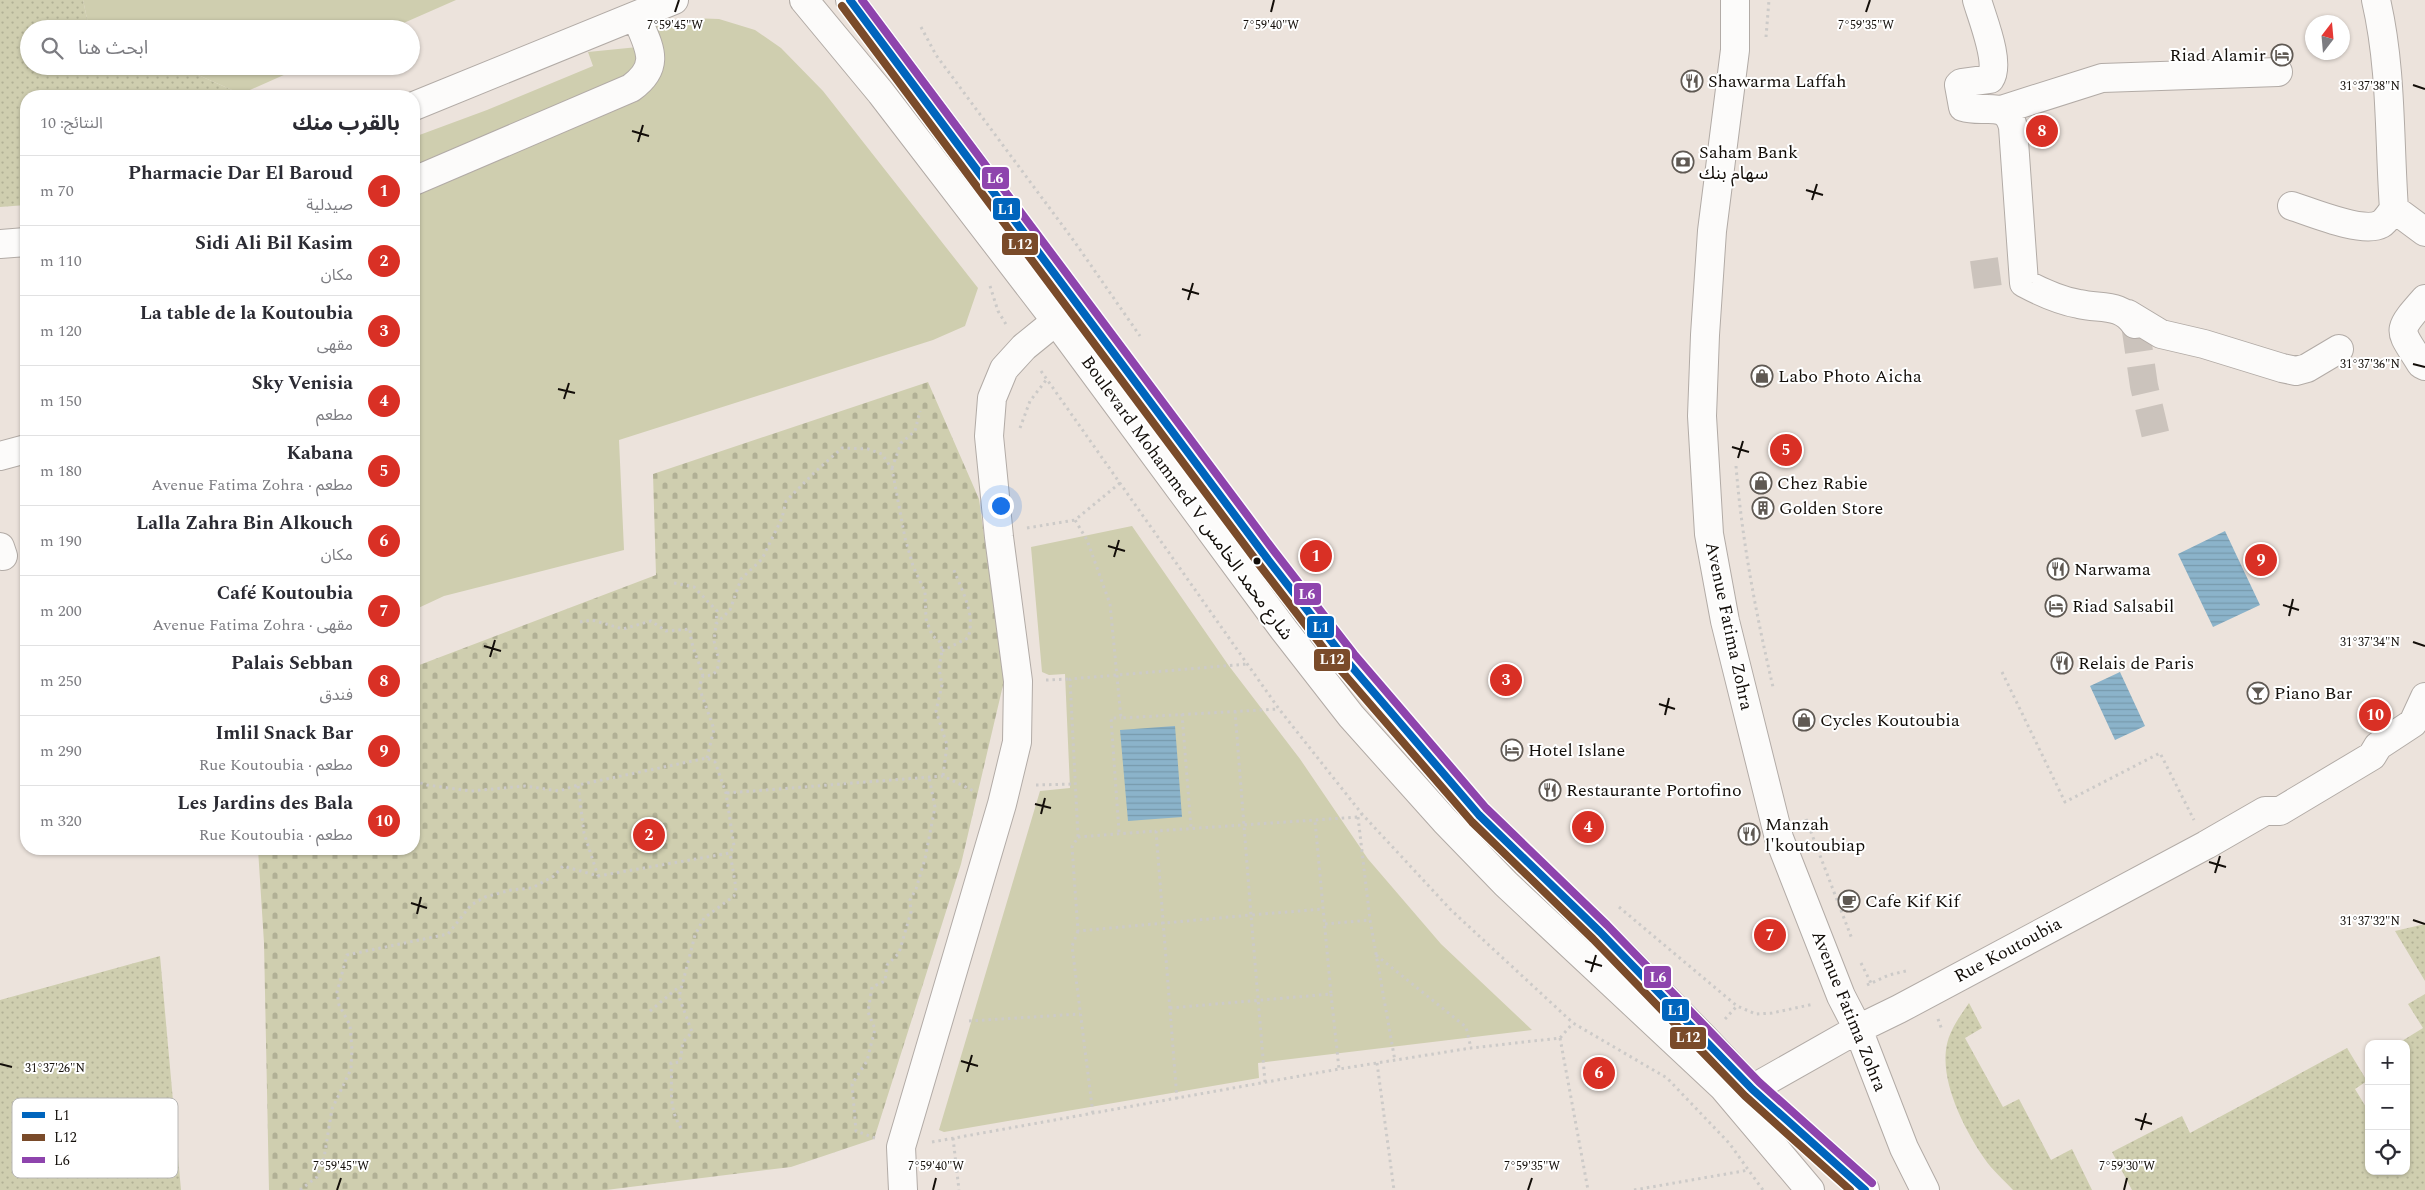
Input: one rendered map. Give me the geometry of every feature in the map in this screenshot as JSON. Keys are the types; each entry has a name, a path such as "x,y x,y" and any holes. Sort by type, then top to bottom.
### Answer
{"main road":[{"path":"420,104 674,0"},
{"name":"Boulevard Mohammed V شارع محمد الخامس","path":"804,0 881,93 1056,321 1284,630 1351,716 1506,884 1723,1087 1808,1188"},
{"name":"Boulevard Mohammed V شارع محمد الخامس","path":"850,0 1266,557 1346,660 1479,815 1600,932 1705,1038 1752,1089 1865,1190"},
{"name":"Avenue Fatima Zohra","path":"1736,0 1735,50 1712,231 1705,335 1702,416 1710,534 1725,621 1779,838 1842,996 1858,1029 1904,1148 1925,1190"},
{"path":"1977,0 1993,55 1994,72 1990,78 1961,83 1959,85 1963,107 2001,110 2102,78 2278,72"},
{"path":"2292,206 2349,224 2371,227 2380,224 2394,209 2391,165 2392,131 2384,31 2376,0"},
{"path":"420,178 631,88 645,78 651,63 648,46 636,16"},
{"path":"2001,110 2010,116 2013,127 2024,283 2077,304 2108,307 2161,334 2204,344 2296,371 2308,368 2339,349"},
{"path":"2394,209 2425,232"},
{"path":"0,244 20,242"},
{"path":"2425,299 2407,319 2403,329 2403,338 2421,364 2425,366"},
{"path":"903,1190 901,1147 1002,804 1017,742 1018,681 999,537 989,436 992,398 1004,369 1024,347 1056,321"},
{"path":"0,456 20,451"},
{"name":"Rue Koutoubia","path":"1752,1089 1858,1029 2206,845 2265,811 2270,796 2361,743 2378,746 2414,724 2425,697"}],"path":[{"path":"1765,43 1769,0"},
{"path":"921,28 936,55 1074,240 1142,339"},
{"path":"986,281 992,288 1002,320 1047,379 1279,709 1362,814 1450,910 1574,1023 1666,1078 1729,1143 1763,1190"},
{"path":"1020,435 1020,428 1030,401 1047,379"},
{"path":"892,469 902,443 915,431 920,411"},
{"path":"716,624 730,610 741,579 762,559 782,518 786,501 842,448 868,449 882,454 892,469 905,538 913,566 925,592 926,619 932,635 940,642 942,651 938,668 942,685 936,711 947,745 943,776"},
{"path":"1736,465 1740,518 1752,588 1774,691"},
{"path":"1024,520 1025,529 1075,520 1120,483"},
{"path":"1075,520 1087,540 1110,604 1121,718"},
{"path":"942,651 968,638 972,625 970,612 954,568"},
{"path":"674,582 694,587 717,611 714,641 719,662 717,671 712,675 703,676"},
{"path":"580,622 592,620 623,628 651,621 666,631 690,628 691,646 699,661 703,676 699,688 714,729 706,758"},
{"path":"1041,679 1049,681 1070,680 1247,664"},
{"path":"2002,672 2065,802 2160,753 2206,845"},
{"path":"1070,680 1078,837 1072,847 1078,931 1072,946 1093,1114"},
{"path":"1119,832 1111,718 1279,709"},
{"path":"1235,711 1265,1082"},
{"path":"1182,714 1191,828"},
{"path":"420,783 471,791 525,786 559,792 578,784 706,758 715,762 726,793 734,846 730,853 736,888 734,896 704,918 695,935 681,986 679,997 692,1032 683,1042 680,1062 671,1063 672,1082 670,1100 675,1120 681,1128"},
{"path":"726,793 943,776 1002,804"},
{"path":"929,777 935,807 925,859 916,890 910,900 911,912 899,953 887,965 885,981 872,987 868,1012 875,1029 867,1061 852,1084 856,1131 901,1147 1339,1069 1470,1048 1560,1038 1574,1023"},
{"path":"578,784 584,833 598,876"},
{"path":"1803,812 1855,946"},
{"path":"1078,837 1119,832 1315,821 1358,817 1362,814"},
{"path":"1358,817 1375,954 1395,1061"},
{"path":"1315,821 1339,1069"},
{"path":"1156,831 1178,1099"},
{"path":"300,1190 317,1177 324,1158 332,1109 351,1070 350,1025 339,1006 337,992 347,955 448,934 470,905 484,897 511,890 532,888 554,876 563,866 598,876 730,853"},
{"path":"1614,904 1737,1006 1756,1014 1772,1014 1818,1003"},
{"path":"1078,931 1323,909"},
{"path":"1325,924 1370,920"},
{"path":"1375,954 1466,1028 1470,1048"},
{"path":"1858,955 1871,983"},
{"path":"650,1012 681,986"},
{"path":"1170,1008 1331,994"},
{"path":"966,1021 1080,1014"},
{"path":"1560,1038 1588,1190"},
{"path":"1377,1063 1394,1190"},
{"path":"953,1138 960,1190"},
{"path":"1634,1190 1749,1170"}],"green space":[{"path":"0,0 83,0 87,20 20,20 20,75 198,75 232,90 20,90 20,205 0,207"},
{"path":"83,0 456,0 410,20 87,20"},
{"path":"690,18 719,19 755,30 781,48 823,91 978,288 965,326 933,340 619,440 624,550 444,596 420,607 420,135 487,110 593,66 588,52 648,46 653,27"},
{"path":"198,75 284,75 250,90 232,90"},
{"path":"928,382 979,499 1004,681 961,864 874,1139 791,1167 606,1190 269,1190 264,943 258,855 420,855 420,665 656,575 653,474"},
{"path":"1132,526 1229,666 1300,759 1368,859 1441,944 1532,1030 1258,1063 1259,1078 944,1132 939,1130 1040,791 1070,788 1065,674 1049,675 1042,672 1031,547"},
{"path":"2425,924 2425,981 2395,931"},
{"path":"160,956 173,1098 12,1098 12,1178 178,1178 178,1157 181,1190 0,1190 0,1000"},
{"path":"2425,994 2425,1190 2132,1190 2112,1152 2182,1116 2190,1133 2347,1048 2365,1078 2365,1082 2355,1089 2365,1105 2365,1175 2410,1175 2410,1040 2404,1040 2423,1028 2408,1004"},
{"path":"1969,1003 1982,1028 1965,1038 2003,1107 2019,1099 2051,1160 2072,1149 2092,1190 2013,1190 1994,1171 1976,1146 1955,1104 1945,1058 1951,1033"}],"water":[{"path":"2225,531 2260,605 2213,627 2178,554"},
{"path":"2120,672 2145,726 2115,740 2090,686"},
{"path":"1175,726 1182,817 1128,821 1120,730"}],"tunnel":[{"path":"1972,275 2023,268"},
{"path":"2135,324 2144,386 2157,441"}],"transit line":[{"name":"L1","path":"850,0 1266,557 1346,660 1479,815 1600,932 1752,1089 1865,1190"},
{"name":"L6","path":"862,0 1274,551 1354,654 1486,808 1607,925 1759,1082 1872,1183"},
{"name":"L12","path":"842,6 1258,563 1338,667 1472,822 1593,939 1745,1096 1850,1190"}],"place":[{"name":"Riad Alamir","path":"2282,55"},
{"name":"Shawarma Laffah","path":"1692,81"},
{"name":"Palais Sebban","path":"2042,131"},
{"name":"Saham Bank سهام بنك","path":"1683,162"},
{"name":"Labo Photo Aicha","path":"1762,376"},
{"name":"Kabana","path":"1786,450"},
{"name":"Chez Rabie","path":"1761,483"},
{"name":"Golden Store","path":"1763,508"},
{"name":"Pharmacie Dar El Baroud","path":"1316,556"},
{"name":"Imlil Snack Bar","path":"2261,560"},
{"name":"Narwama","path":"2058,569"},
{"name":"Riad Salsabil","path":"2056,606"},
{"name":"Relais de Paris","path":"2062,663"},
{"name":"La table de la Koutoubia","path":"1506,680"},
{"name":"Piano Bar","path":"2258,693"},
{"name":"Les Jardins des Bala","path":"2375,715"},
{"name":"Cycles Koutoubia","path":"1804,720"},
{"name":"Hotel Islane","path":"1512,750"},
{"name":"Restaurante Portofino","path":"1550,790"},
{"name":"Sky Venisia","path":"1588,827"},
{"name":"Manzah l'koutoubiap","path":"1749,834"},
{"name":"Sidi Ali Bil Kasim","path":"649,835"},
{"name":"Cafe Kif Kif","path":"1849,901"},
{"name":"Café Koutoubia","path":"1770,935"},
{"name":"Lalla Zahra Bin Alkouch","path":"1599,1073"}]}
